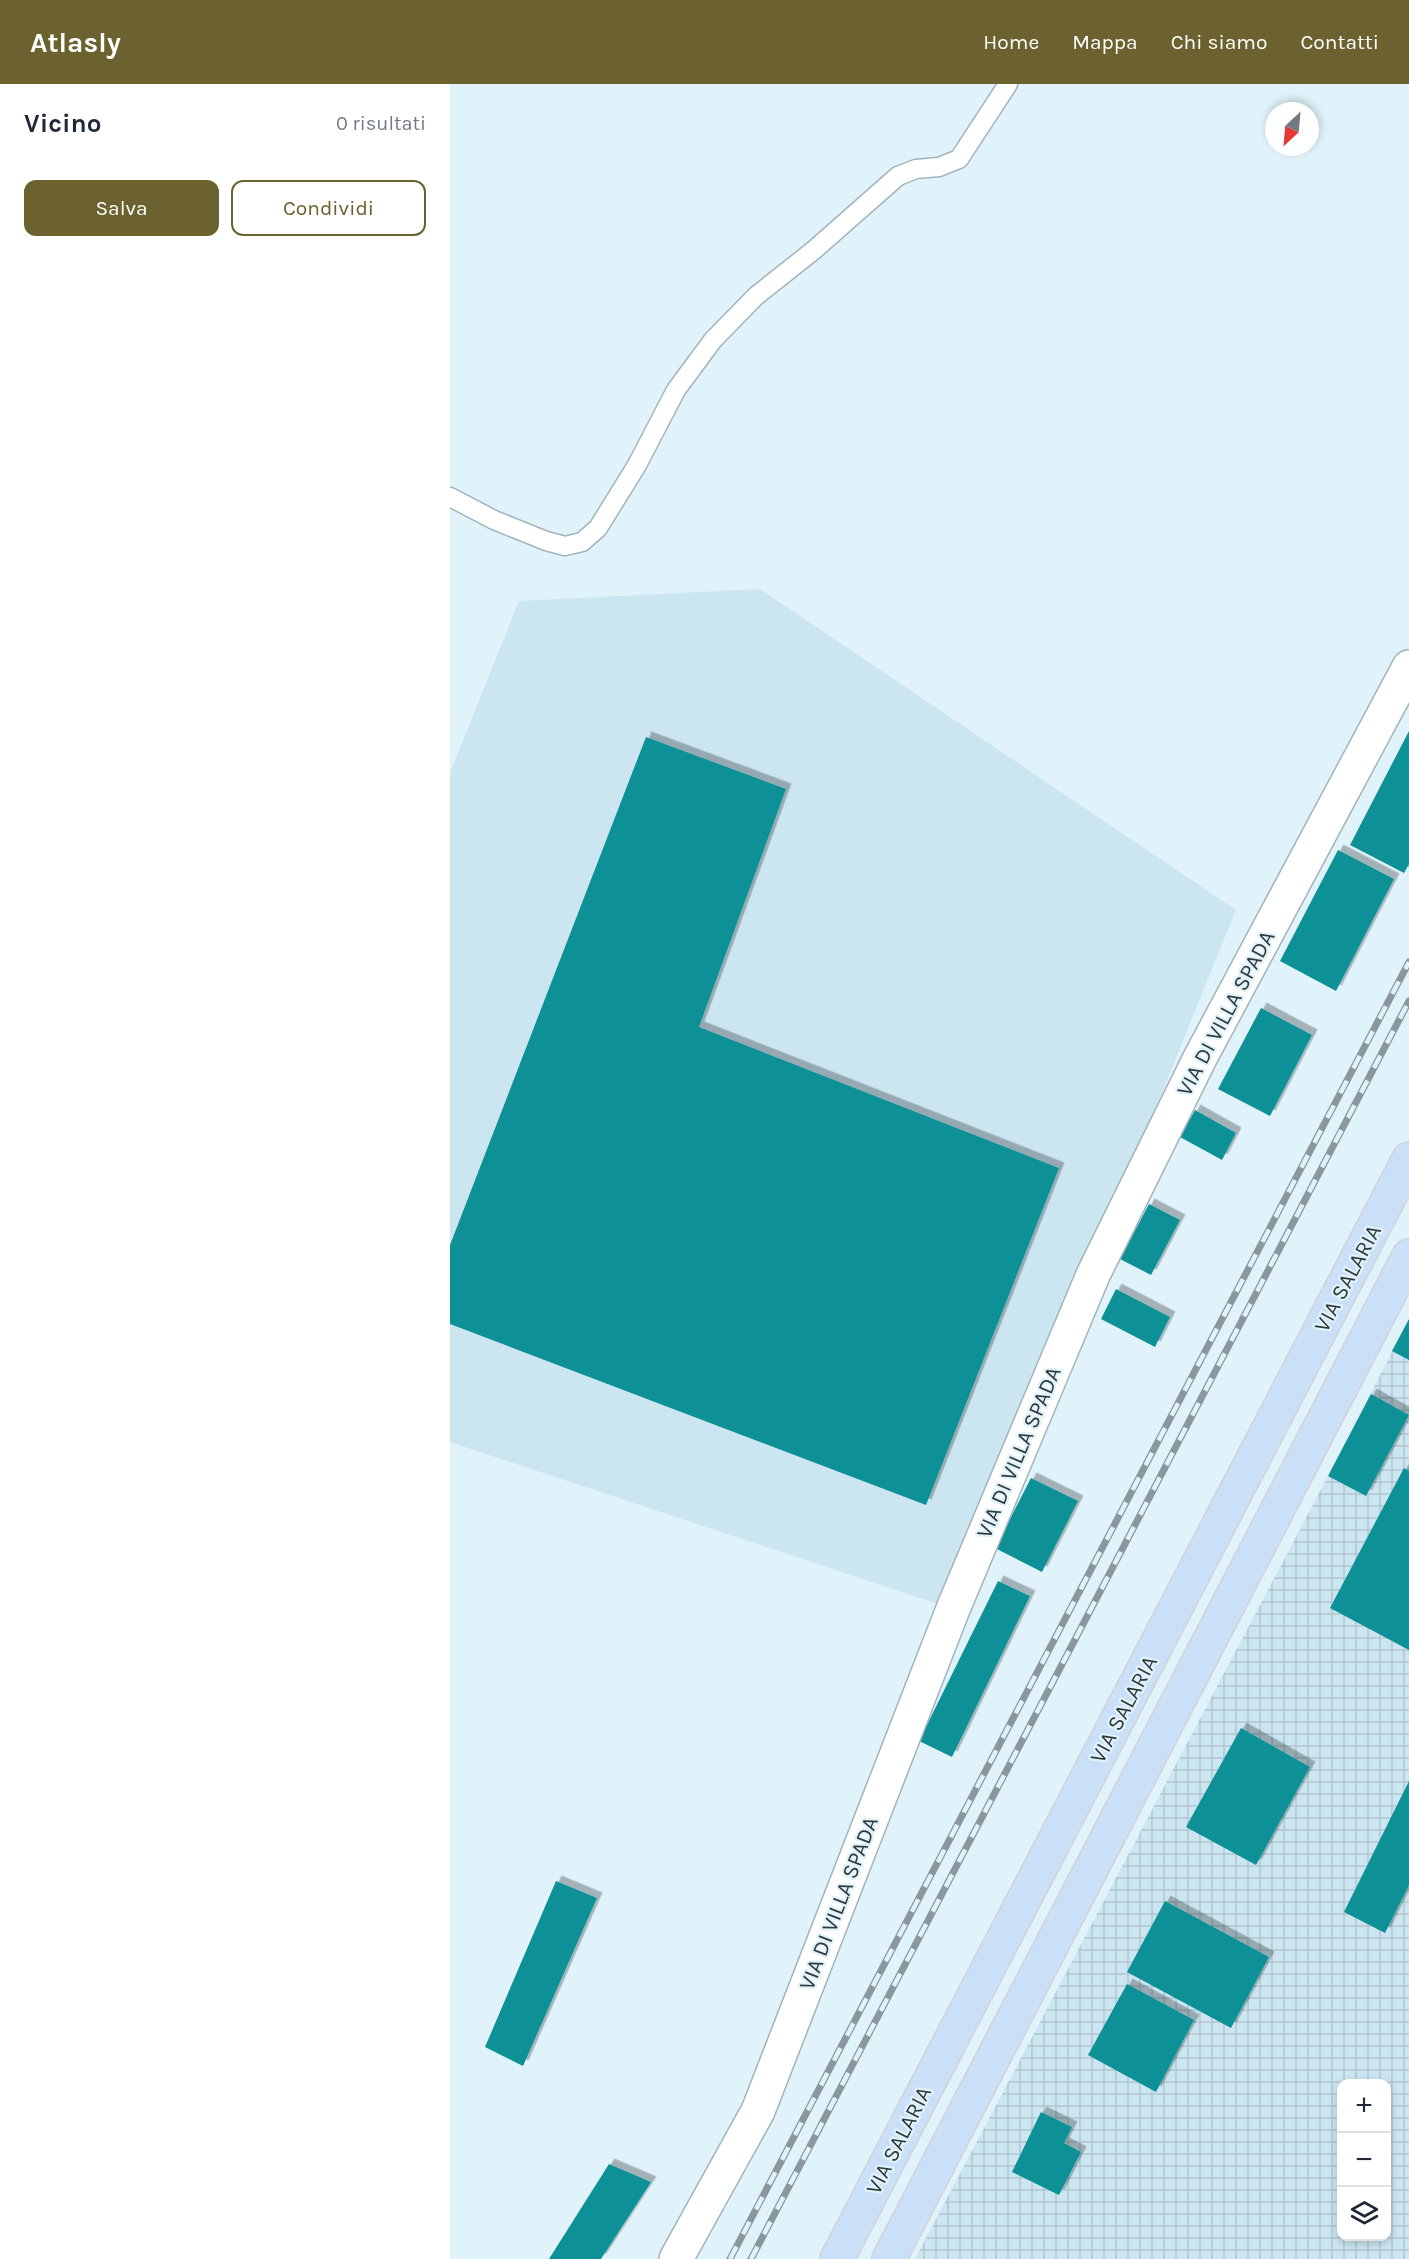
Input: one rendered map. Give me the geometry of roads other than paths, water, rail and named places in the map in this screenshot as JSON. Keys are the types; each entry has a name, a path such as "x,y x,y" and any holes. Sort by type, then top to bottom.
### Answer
{"main road":[{"name":"VIA SALARIA","path":"837,2259 1409,1159"},
{"name":"VIA SALARIA","path":"889,2259 1409,1256"}],"street":[{"name":"VIA DI VILLA SPADA","path":"676,2259 758,2111 953,1609 1093,1275 1200,1058 1409,667"}],"lane":[{"path":"450,496 494,520 546,541 565,546 582,542 598,528 637,465 676,390 713,340 756,296 898,176 916,169 939,167 959,159 1008,84"}],"railway":[{"path":"730,2259 1409,962"},
{"path":"751,2259 1409,1001"}]}
